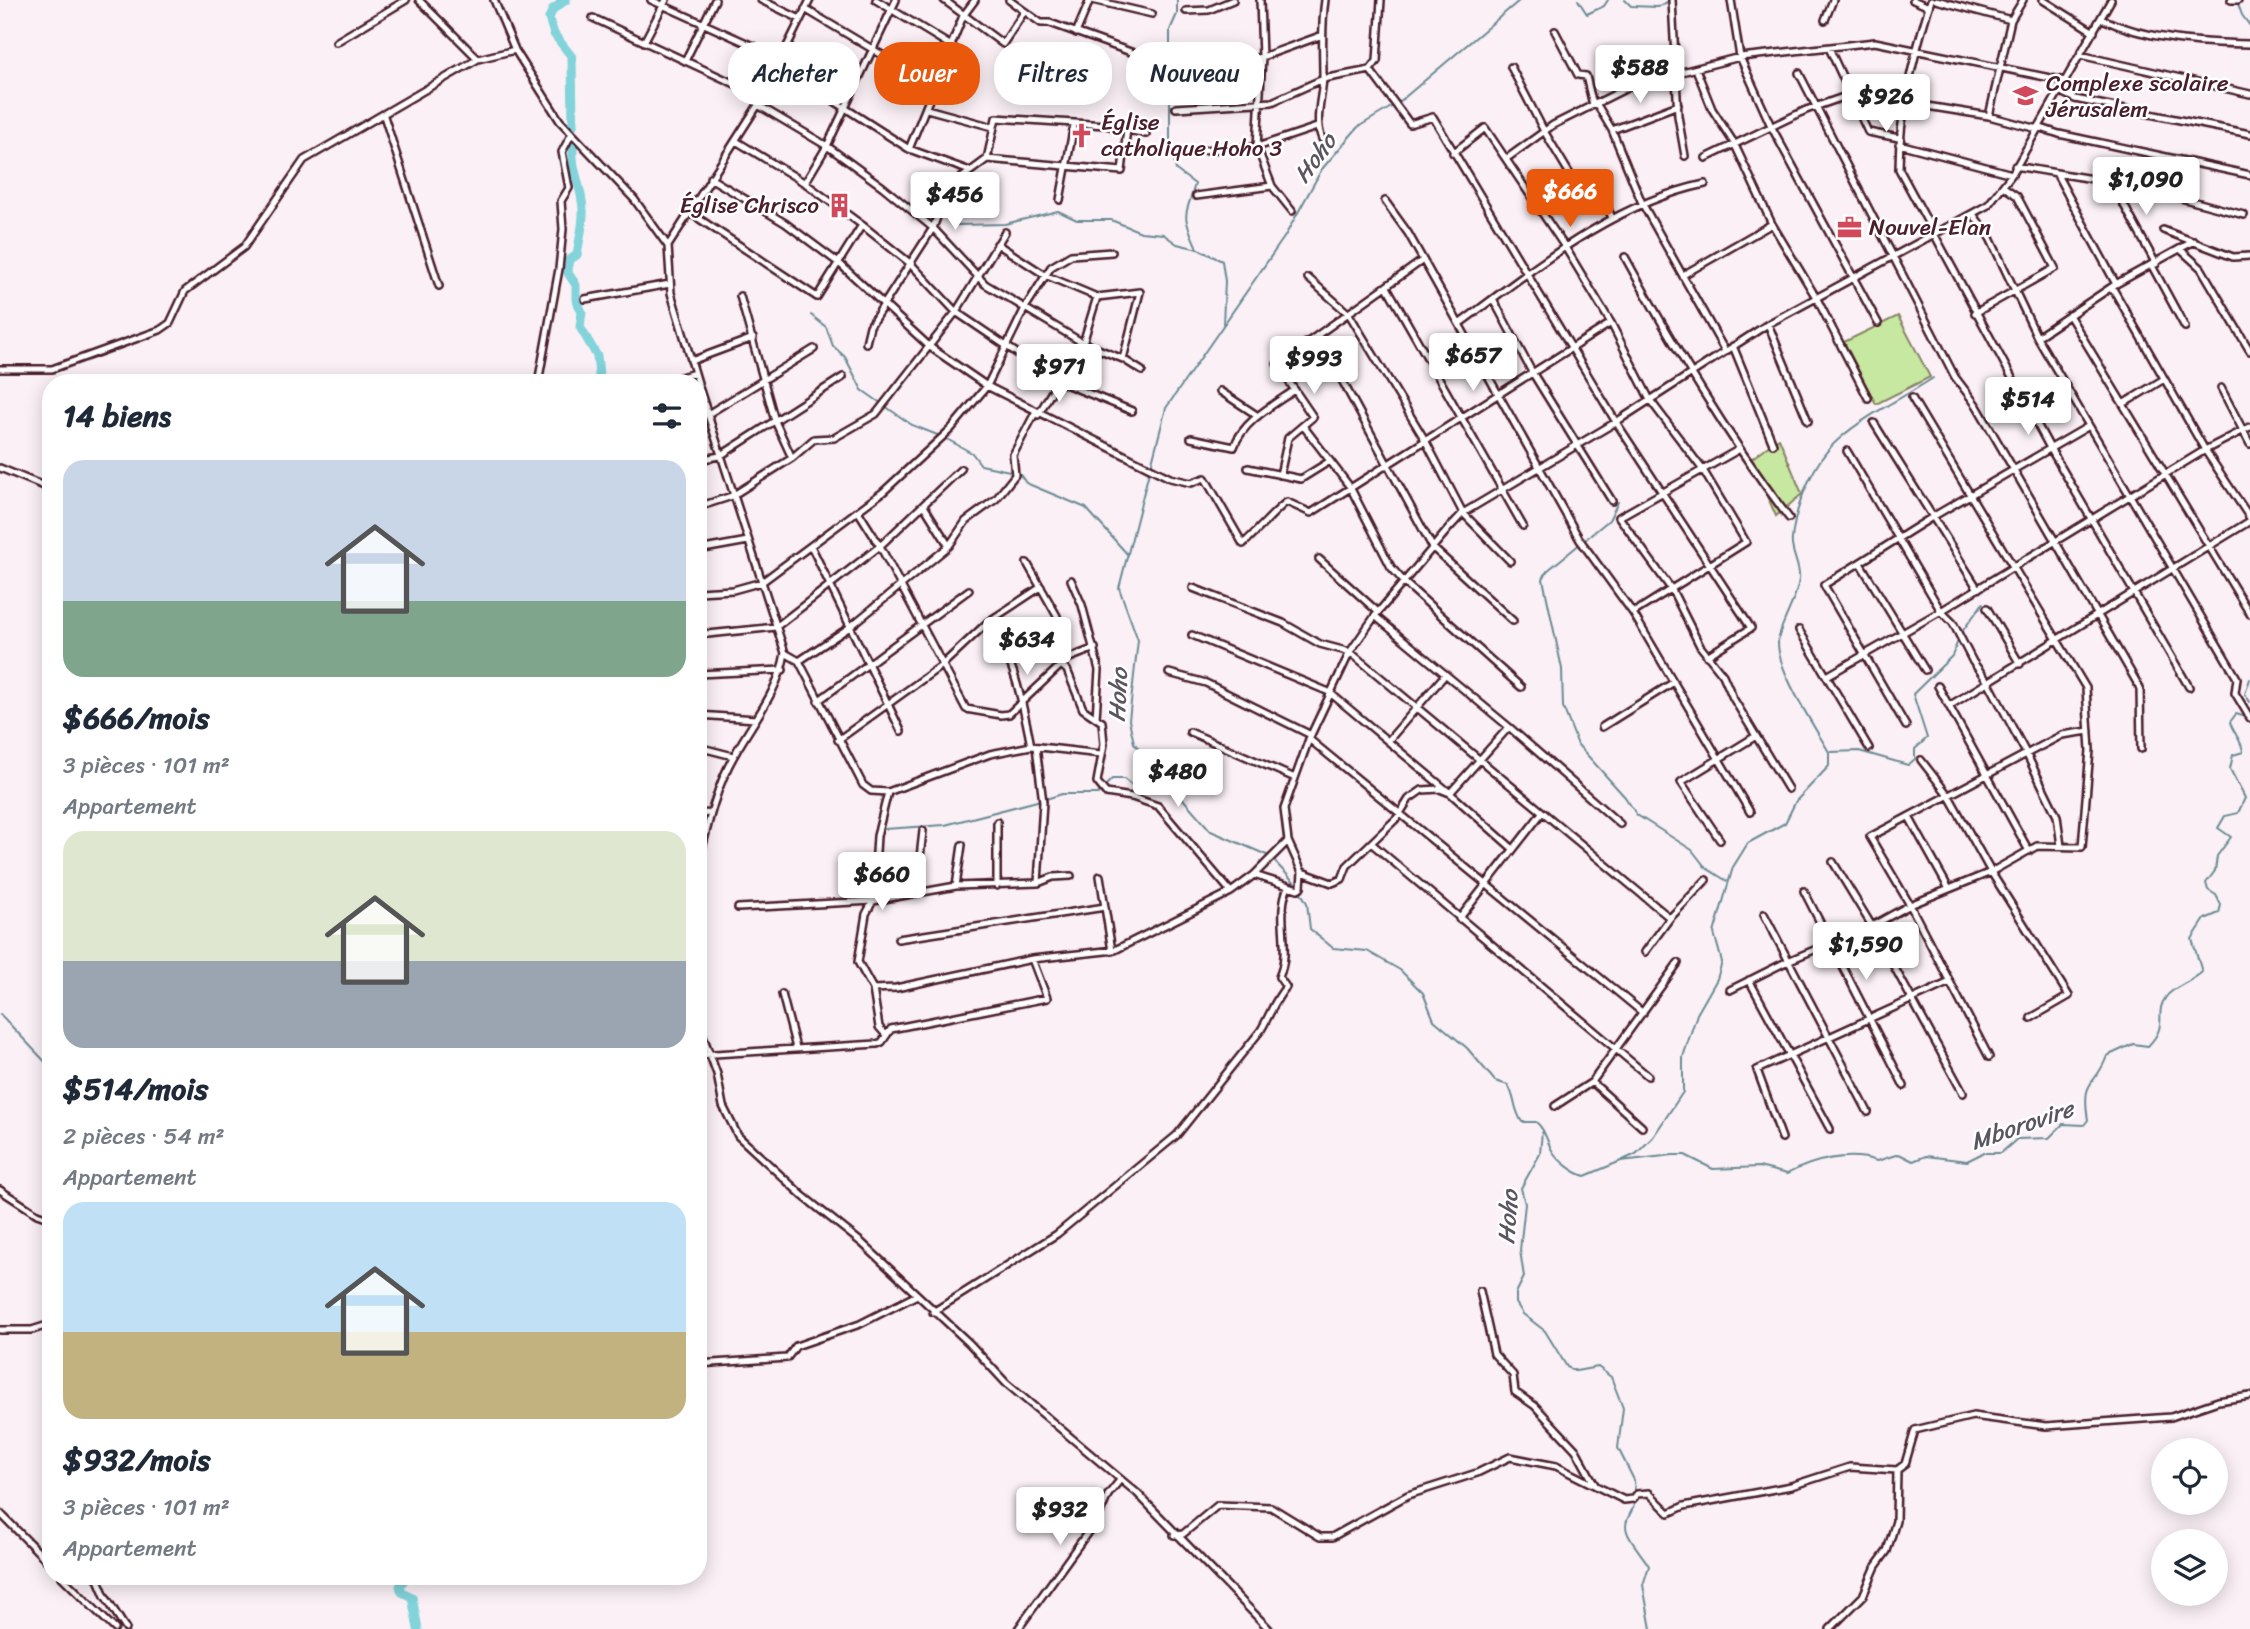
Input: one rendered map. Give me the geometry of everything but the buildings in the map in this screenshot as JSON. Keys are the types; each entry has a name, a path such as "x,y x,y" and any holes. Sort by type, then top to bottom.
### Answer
{"street":[{"path":"336,43 406,0"},
{"path":"419,0 478,59"},
{"path":"494,0 515,50 571,135 634,199 667,246 670,284 695,373 691,374"},
{"path":"651,0 665,3 738,42"},
{"path":"685,61 715,0"},
{"path":"761,0 800,19"},
{"path":"789,42 810,0"},
{"path":"876,0 945,42"},
{"path":"805,183 827,146 896,0"},
{"path":"944,0 1003,44 1024,12"},
{"path":"955,42 963,16 975,0"},
{"path":"1009,0 1041,23 1050,23 1126,51"},
{"path":"1076,33 1091,0 1152,14"},
{"path":"1186,11 1209,10 1233,0"},
{"path":"1261,0 1262,42"},
{"path":"1322,139 1317,127 1323,79 1320,36 1325,0"},
{"path":"1264,103 1272,102 1323,79 1370,69 1377,61 1381,0"},
{"path":"1672,0 1678,105 1685,156"},
{"path":"1731,0 1740,57 1771,126 1878,323"},
{"path":"1825,20 1833,0"},
{"path":"1913,0 1929,7"},
{"path":"2011,20 1933,0 1905,101 1899,141 1899,169 2050,448 2189,687"},
{"path":"1989,116 2011,20 2023,0"},
{"path":"2043,0 2094,32"},
{"path":"1254,875 1299,888 1302,872 1288,841 1284,809 1329,692 1350,652 1376,614 1463,513 1616,422 1768,324 1988,205 2012,174 2111,0"},
{"path":"2231,0 2238,0"},
{"path":"644,42 665,3"},
{"path":"805,9 873,48"},
{"path":"593,18 728,81"},
{"path":"2102,19 2130,32 2210,43 2250,44"},
{"path":"1555,31 1578,75 1587,76 1594,104 1612,130 1642,203 1725,351"},
{"path":"1264,56 1320,36"},
{"path":"1506,159 1544,131 1635,84 1740,57 1875,42 2065,81"},
{"path":"1829,48 1867,132 2012,174"},
{"path":"0,369 52,369 170,323 185,291 244,247 304,160 384,116 478,59 515,50"},
{"path":"2080,55 2250,94"},
{"path":"1511,67 1544,131 1577,186"},
{"path":"1370,69 1410,124 1433,117 1616,422 1751,628 1707,656"},
{"path":"1696,69 1712,109 1734,143 1772,224 1817,299 1868,398"},
{"path":"1799,73 1856,188 1896,257 1955,377 1977,406 2140,688 2141,749"},
{"path":"2059,91 2076,99 2250,134"},
{"path":"1706,158 1771,126 1852,94 1989,116 2059,134 2250,175"},
{"path":"667,246 758,105 827,146 933,228 976,276 1083,343 1124,359 1142,371"},
{"path":"843,105 909,149 970,171"},
{"path":"909,149 929,105"},
{"path":"1175,108 1225,105"},
{"path":"1259,105 1257,147 1272,186 1292,211"},
{"path":"1612,130 1678,105"},
{"path":"928,109 993,127"},
{"path":"384,116 439,286"},
{"path":"987,159 996,118 1106,125 1146,134"},
{"path":"1060,200 1074,125"},
{"path":"1201,150 1257,147 1317,127"},
{"path":"1453,153 1485,128 1565,247 1611,323 1650,400 1703,470 1746,542 1633,613"},
{"path":"866,343 870,326 933,228 948,188 987,159 1122,171 1127,130"},
{"path":"540,374 559,270 563,229 561,201 569,188 562,152 571,135"},
{"path":"736,141 805,183 862,225 911,264 956,312 1008,348 1058,381 1132,411"},
{"path":"2015,166 2140,187 2244,215"},
{"path":"1949,706 1989,684 2250,520 2164,380 2056,173"},
{"path":"1536,207 1594,177 1612,218"},
{"path":"710,178 785,223 840,264 930,347 987,386 1036,414 1170,478 1191,482 1205,478 1243,544 1265,526 1280,504 1287,502 1311,513 1611,323"},
{"path":"2112,183 2185,327"},
{"path":"1459,324 1565,247 1612,218 1642,203 1705,184"},
{"path":"1196,196 1272,186"},
{"path":"1975,313 2055,268 2017,196 2004,187"},
{"path":"1385,201 1423,260 1581,543 1633,613 1750,812"},
{"path":"689,212 817,297 862,225"},
{"path":"1973,214 1990,238 2037,337 2237,678 2235,693 2249,716"},
{"path":"1683,275 1772,224"},
{"path":"2164,230 2233,257 2250,256"},
{"path":"707,504 732,496 792,458 814,439 834,438 876,414 956,312 1005,232"},
{"path":"2037,337 2114,286 2193,241"},
{"path":"997,244 1045,275 1097,297 1140,292 1124,359"},
{"path":"2181,250 2201,268 2250,351"},
{"path":"707,591 733,590 762,582 812,548 883,492 951,429 987,386 1008,348 1025,308 1051,267 1070,255 1112,252"},
{"path":"1625,257 1690,374 1738,450 1789,518"},
{"path":"1280,475 1288,438 1313,417 1278,364 1423,260"},
{"path":"1308,278 1349,314 1425,440 1463,513 1510,561"},
{"path":"585,299 670,284"},
{"path":"1387,287 1523,526"},
{"path":"740,296 775,421 792,458"},
{"path":"1083,343 1097,297"},
{"path":"1493,299 1532,372 1612,501"},
{"path":"2069,315 2250,614"},
{"path":"1768,324 1808,421"},
{"path":"1318,336 1433,548 1513,621"},
{"path":"691,361 752,338"},
{"path":"1733,346 1773,444"},
{"path":"708,414 764,377 814,349"},
{"path":"707,458 720,456 843,377"},
{"path":"2123,404 2164,380"},
{"path":"799,661 850,627 900,586 949,545 966,521 996,499 1015,473 1013,455 1058,381"},
{"path":"2221,388 2250,444"},
{"path":"1191,438 1234,447 1237,437 1258,416 1294,390"},
{"path":"1220,391 1258,416"},
{"path":"1730,990 1790,960 1872,926 1910,905 1991,872 2037,846 2082,847 2090,750 2086,688 1912,398"},
{"path":"707,411 732,496 785,653 783,670 733,756 707,826"},
{"path":"1874,423 1978,589"},
{"path":"1906,726 1824,585 1934,516 2089,426"},
{"path":"1304,427 1350,488 1391,567 1405,583 1521,687"},
{"path":"1827,676 2015,567 2205,450 2250,427"},
{"path":"1738,450 1619,517 1672,590 1707,656 1723,675 1788,789"},
{"path":"1847,451 1941,611 1953,623 1973,662 1989,684 2057,816 2061,846"},
{"path":"1248,468 1301,479 1329,461"},
{"path":"0,468 42,485"},
{"path":"707,634 776,627 880,546 961,469"},
{"path":"924,506 949,545"},
{"path":"858,511 880,546 966,709 1001,716 1009,714 1060,664 1095,648"},
{"path":"707,548 748,541"},
{"path":"812,548 870,664 886,705 901,731"},
{"path":"1319,559 1444,676 1509,727 1620,824"},
{"path":"1027,562 1057,616"},
{"path":"1860,563 1925,670"},
{"path":"1071,580 1095,648 1099,670 1096,718"},
{"path":"838,740 941,666 988,622 1041,587"},
{"path":"1193,588 1283,623 1320,644 1350,652 1541,814 1670,918"},
{"path":"817,701 969,590"},
{"path":"1987,608 2020,664"},
{"path":"988,622 996,632 1023,701 1034,746 1043,802 1038,883"},
{"path":"1799,630 1869,748"},
{"path":"1192,635 1329,692 1512,848"},
{"path":"785,653 799,661 817,701 863,785 871,790 888,792 989,754 1034,746 1101,754"},
{"path":"1060,664 1067,670 1083,709 1102,722 1104,744 1097,782 1106,793 1132,797 1158,806 1231,892"},
{"path":"707,674 783,670"},
{"path":"1169,673 1206,683 1310,737 1643,1013"},
{"path":"1388,741 1444,676"},
{"path":"1602,727 1674,682"},
{"path":"1938,686 2029,851"},
{"path":"707,716 756,719"},
{"path":"1450,793 1509,727"},
{"path":"1989,1057 1910,905 1870,837 2062,735 2089,731"},
{"path":"1190,732 1295,778"},
{"path":"1720,840 1681,782 1756,736"},
{"path":"707,749 733,756"},
{"path":"1921,760 1950,796 1991,872 2069,996 2031,1018"},
{"path":"1302,872 1332,883 1342,879 1347,866 1400,812 1409,799 1422,790 1440,789 1450,793"},
{"path":"886,1035 879,1027 873,989 858,962 866,914 873,901 877,836 888,792"},
{"path":"1459,919 1541,814"},
{"path":"1909,817 1949,889"},
{"path":"997,822 998,886"},
{"path":"916,892 923,831"},
{"path":"873,989 896,988 1032,959 1112,951 1231,892 1254,875 1288,841"},
{"path":"1371,843 1459,919 1523,968 1648,1076"},
{"path":"956,887 962,845"},
{"path":"1833,862 1872,926 1963,1093"},
{"path":"738,908 873,901 916,892 1038,883 1053,877 1071,876"},
{"path":"1100,876 1112,951"},
{"path":"1645,952 1670,918 1706,880"},
{"path":"933,1312 1057,1234 1177,1135 1261,1030 1273,1011 1277,997 1286,987 1279,976 1284,965 1281,927 1288,887"},
{"path":"1804,891 1904,1086"},
{"path":"898,939 1105,907"},
{"path":"1764,914 1868,1112"},
{"path":"709,1055 877,1044 883,1042 891,1029 1047,998 1032,959"},
{"path":"1555,1106 1592,1082 1678,963"},
{"path":"1749,980 1830,1129"},
{"path":"1782,1138 1757,1070 1950,982"},
{"path":"782,994 796,1048"},
{"path":"707,1049 717,1074 723,1106 738,1136 803,1196 862,1243 969,1343 1006,1383 1145,1502 1174,1535 1187,1544 1269,1629"},
{"path":"1592,1082 1642,1127"},
{"path":"0,1189 42,1216"},
{"path":"1480,1291 1494,1354 1505,1362 1513,1375 1515,1392 1535,1406 1576,1450 1595,1485"},
{"path":"707,1363 788,1358 796,1346 860,1324 917,1295"},
{"path":"0,1330 32,1330 42,1327"},
{"path":"1174,1535 1183,1534 1218,1506 1271,1507 1320,1537 1332,1537 1408,1494 1477,1473 1510,1457 1556,1466 1624,1500 1633,1499 1637,1494 1649,1493 1669,1513 1684,1506 1791,1486 1850,1467 1897,1470 1905,1464 1915,1430 1973,1416 2046,1426 2115,1422 2171,1417 2218,1401 2250,1396"},
{"path":"1830,1629 1863,1596 1876,1566 1887,1551 1896,1521 1897,1470"},
{"path":"1018,1629 1098,1518 1108,1495 1120,1480"},
{"path":"0,1513 42,1556"},
{"path":"70,1585 115,1629"},
{"path":"100,1585 126,1629"}],"green space":[{"path":"1898,316 1930,377 1876,404 1844,342"},
{"path":"1779,438 1802,494 1776,516 1751,459"}],"waterway":[{"path":"558,0 559,4"},
{"path":"566,0 553,9 549,18 554,34 572,57 573,126"},
{"path":"1177,0 1177,14 1170,30 1170,141 1176,170 1195,184 1186,216 1197,248"},
{"name":"Hoho","path":"1398,103 1520,0"},
{"name":"Hoho","path":"1578,0 1587,14 1604,6 1608,0"},
{"name":"Hoho","path":"1625,0 1631,6 1658,7 1669,1"},
{"path":"2237,1 2250,26"},
{"name":"Hoho","path":"1151,466 1166,408 1285,236 1322,169 1358,127 1393,106"},
{"path":"574,143 573,160 583,215 577,255 569,260 568,273 576,285 576,299 582,312 580,327 597,356 599,374"},
{"path":"956,225 1005,224 1058,211 1077,220 1111,220 1141,232 1163,234 1177,244 1198,249 1222,261 1225,281 1223,324"},
{"path":"811,315 826,327 833,346 845,357 862,390 912,425 940,436"},
{"path":"1623,1160 1636,1154 1653,1137 1683,1092 1683,1057 1697,1014 1717,979 1722,962 1714,933 1733,867 1748,843 1785,823 1796,801 1829,766 1829,752 1796,695 1781,662 1778,648 1779,636 1799,580 1792,544 1801,499 1821,459 1839,439 1873,414 1933,378"},
{"path":"945,438 972,453 981,465 1019,473 1026,483 1086,508 1128,555"},
{"name":"Hoho","path":"1149,472 1119,588 1138,640 1129,720 1134,743 1211,831 1269,856"},
{"path":"1618,502 1609,520 1547,571 1543,579 1562,669 1563,707 1578,745 1625,797 1637,815 1692,850 1706,868 1727,881"},
{"path":"1961,633 1983,603"},
{"path":"1831,752 1859,751 1908,765 1915,759 1915,749 1927,738 1913,694 1952,656 1959,638"},
{"name":"Mborovire","path":"2250,679 2245,694 2250,702"},
{"name":"Mborovire","path":"1300,891 1307,903 1310,929 1333,948 1367,951 1400,970 1423,993 1434,1020 1467,1048 1495,1081 1508,1085 1522,1122 1536,1122 1556,1156 1581,1175 1585,1176 1621,1161 1673,1155 1685,1155 1713,1169 1759,1167 1787,1174 1819,1161 1843,1157 1877,1161 1899,1154 1913,1161 1926,1156 1967,1161 1983,1153 2001,1153 2017,1139 2049,1138 2063,1124 2084,1125 2088,1120 2088,1089 2107,1056 2133,1044 2148,1046 2158,1031 2162,1003 2166,997 2202,972 2192,939 2205,919 2219,913 2221,905 2216,895 2208,890 2206,883 2215,871 2217,856 2231,837 2218,828 2225,816 2238,813 2245,798 2230,769 2233,755 2243,752 2230,722 2236,714 2246,717"},
{"path":"1105,786 1112,779 1124,779 1136,789 1146,788 1161,775"},
{"path":"1046,799 1062,794 1098,794 1101,790"},
{"path":"884,829 945,825 1041,800"},
{"name":"Hoho","path":"1273,860 1298,886"},
{"path":"0,1014 42,1058"},
{"name":"Hoho","path":"1542,1131 1540,1154 1521,1188 1525,1204 1520,1250 1524,1277 1516,1293 1516,1303 1523,1314 1545,1331 1567,1367 1576,1371 1598,1367 1611,1377 1623,1408 1618,1448 1634,1480 1635,1494"},
{"name":"Hoho","path":"1635,1499 1626,1526 1632,1541 1649,1566 1643,1585 1651,1629"},
{"path":"401,1585 402,1592 412,1597 418,1629"}],"place":[{"name":"Complexe scolaire Jérusalem","path":"2026,96"},
{"name":"Église catholique Hoho 3","path":"1081,135"},
{"name":"Église Chrisco","path":"839,205"},
{"name":"Nouvel-Elan","path":"1849,227"}]}
